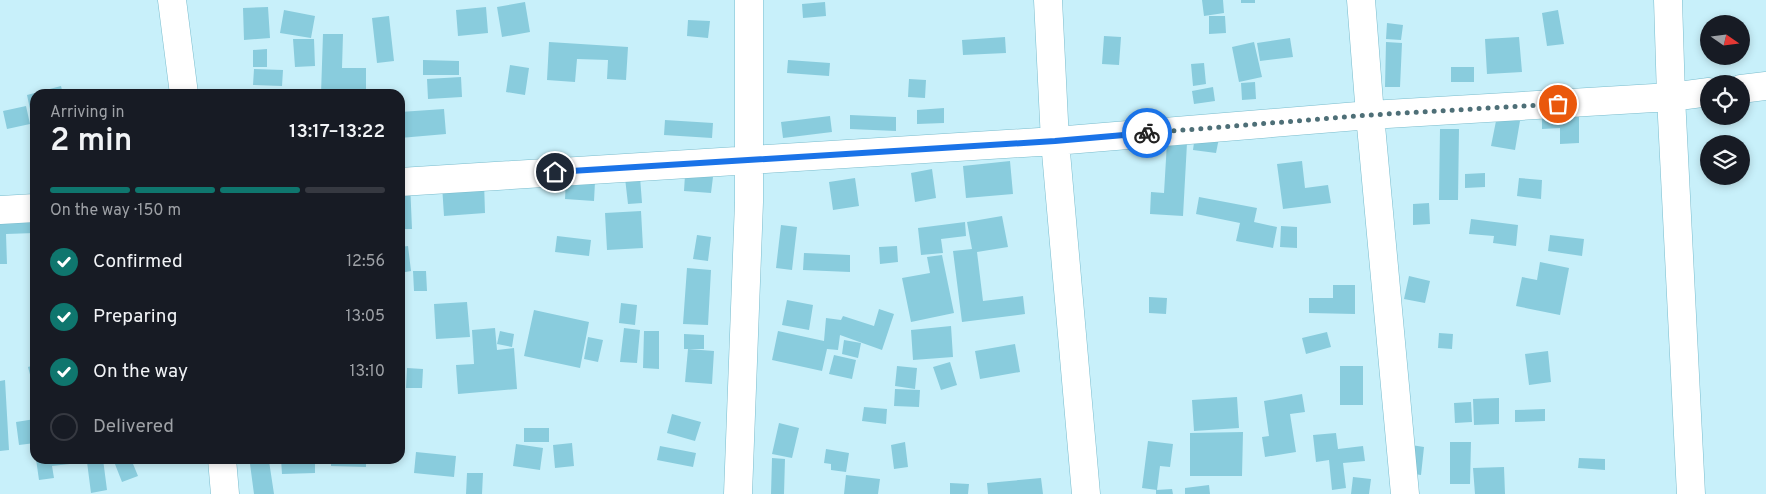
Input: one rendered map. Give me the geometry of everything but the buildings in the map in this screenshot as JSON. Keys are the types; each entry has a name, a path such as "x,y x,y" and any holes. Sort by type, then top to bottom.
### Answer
{"street":[{"path":"172,0 183,89"},
{"path":"738,494 750,202 749,0"},
{"path":"1048,0 1055,141 1086,494"},
{"path":"1361,0 1405,494"},
{"path":"1668,0 1671,97 1691,494"},
{"path":"1750,88 1766,86"},
{"path":"405,182 1055,141 1370,115 1671,97 1700,93"},
{"path":"0,210 30,208"},
{"path":"222,464 225,494"}],"way so far":[{"path":"1147,133 1370,115 1558,104"}],"route":[{"path":"555,172 1055,141 1147,133"}]}
